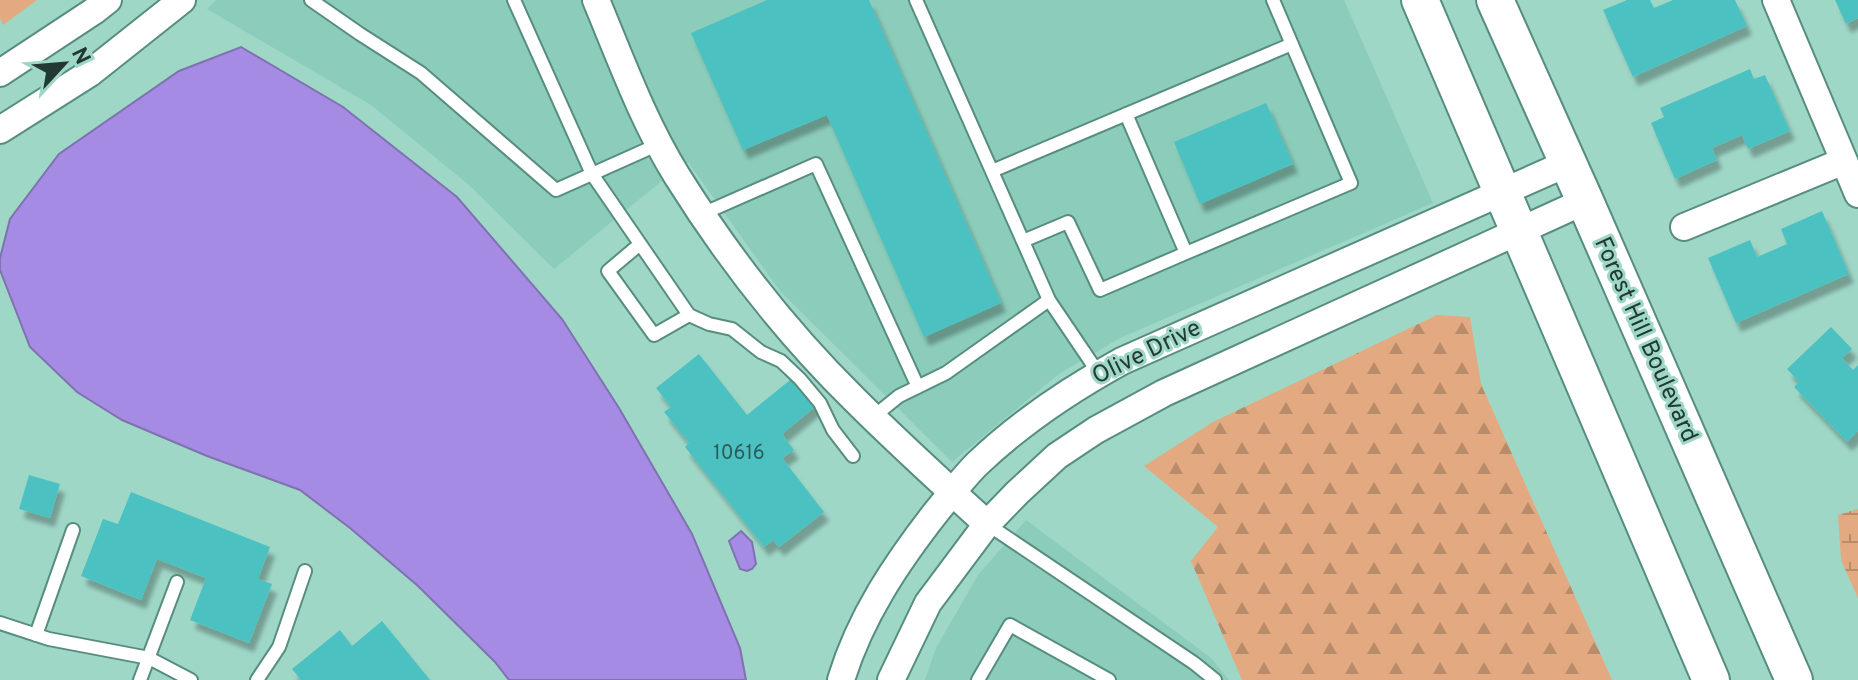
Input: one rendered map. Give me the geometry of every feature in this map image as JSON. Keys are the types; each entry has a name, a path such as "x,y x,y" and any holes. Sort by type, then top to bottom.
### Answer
{"main road":[{"path":"1420,0 1711,680"},
{"name":"Forest Hill Boulevard","path":"1495,0 1794,680"}],"street":[{"path":"0,73 108,0"},
{"path":"0,130 90,73 182,0"},
{"path":"596,0 646,119 676,175 716,235 772,310 852,398 987,524"},
{"path":"1776,0 1858,194"},
{"path":"1684,227 1844,161"},
{"name":"Olive Drive","path":"841,680 866,616 924,527 977,464 1048,408 1122,361 1568,163"},
{"name":"Olive Drive","path":"891,680 928,603 987,524 1057,456 1096,430 1178,386 1585,201"}],"lane":[{"path":"311,0 421,73 556,190 659,144"},
{"path":"514,0 592,174 689,315 732,329 761,352 781,361 820,403 833,430 853,456"},
{"path":"916,0 1049,300 1099,374"},
{"path":"1023,241 1068,222 1100,290 1351,183 1273,0"},
{"path":"992,171 1292,44"},
{"path":"1126,114 1186,253"},
{"path":"702,214 816,164 918,387"},
{"path":"640,244 608,271 654,335 689,315"},
{"path":"873,417 899,396 946,373 1049,300"},
{"path":"987,524 1215,680"},
{"path":"36,635 73,530"},
{"path":"257,680 279,647 305,571"},
{"path":"140,680 177,582"},
{"path":"0,623 49,639 149,658 191,680"},
{"path":"978,680 1010,625 1109,680"}],"shaded area":[{"path":"216,0 1344,0 1433,203 1120,338 1059,374 952,462 780,291 688,162 554,269 469,185 371,105 207,9"},
{"path":"241,47 343,107 457,197 562,319 619,408 692,534 740,648 746,680 509,680 495,662 418,586 300,490 122,420 77,392 30,347 0,270 10,219 59,154 179,71"},
{"path":"1026,520 1211,658 1229,680 925,680 936,648 978,575"},
{"path":"741,531 752,542 756,564 747,571 740,569 729,541"}],"green space":[{"path":"0,0 37,0 3,25"},
{"path":"1437,315 1470,317 1481,384 1612,680 1242,680 1191,561 1218,527 1144,466 1213,422"},
{"path":"1858,509 1858,598 1841,560 1838,515"}],"building":[{"path":"767,0 869,0 1001,303 924,337 827,115 743,150 691,33"},
{"path":"1627,0 1650,0 1654,8 1673,0 1735,0 1747,26 1633,77 1603,10"},
{"path":"1835,0 1858,0 1858,18 1846,24"},
{"path":"1750,69 1754,79 1765,75 1790,131 1748,149 1742,135 1712,148 1717,160 1675,179 1651,123 1664,117 1660,108"},
{"path":"1266,103 1293,164 1200,204 1174,142"},
{"path":"1822,211 1849,274 1736,323 1708,258 1750,240 1757,257 1787,244 1781,229"},
{"path":"1831,327 1852,349 1842,358 1853,370 1858,365 1858,431 1847,442 1794,387 1799,382 1787,369"},
{"path":"699,354 747,415 795,376 817,405 782,434 794,450 782,458 824,512 779,547 773,540 764,547 685,447 689,443 664,412 671,407 656,388"},
{"path":"29,475 60,484 50,518 19,509"},
{"path":"131,492 270,547 258,579 272,584 249,643 190,620 206,578 157,559 141,600 81,576 103,519 118,524"},
{"path":"382,621 430,680 301,680 292,669 340,630 352,646"}]}
